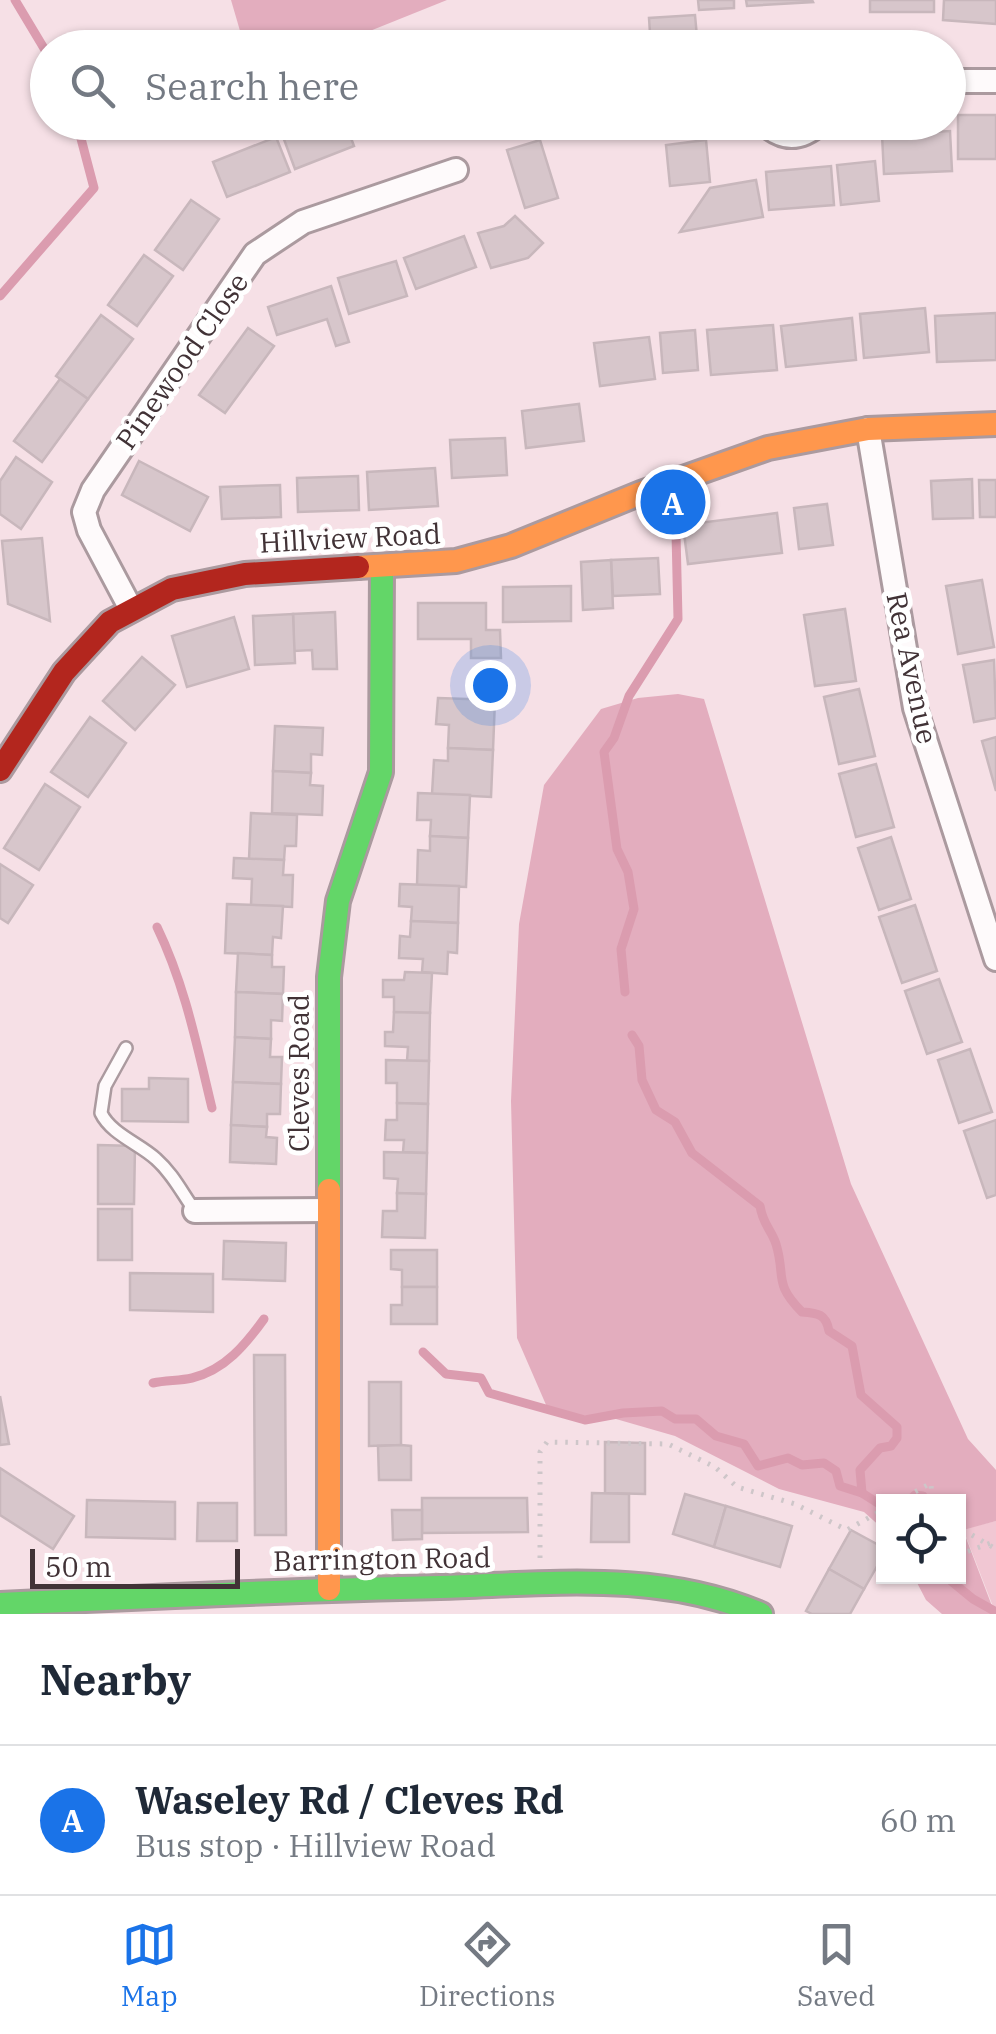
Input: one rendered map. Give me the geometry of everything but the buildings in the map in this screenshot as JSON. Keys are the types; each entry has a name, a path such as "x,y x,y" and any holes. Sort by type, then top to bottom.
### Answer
{"street":[{"path":"966,81 996,82"},
{"name":"Pinewood Close","path":"131,609 89,530 84,512 93,490 255,254 303,222 456,170"},
{"name":"Hillview Road","path":"0,770 10,734 110,622 172,588 244,574 456,562 511,546 641,492 768,448 868,430 996,424"},
{"name":"Rea Avenue","path":"868,430 915,708 996,958"},
{"name":"Cleves Road","path":"329,1588 329,977 338,901 381,772 382,566"},
{"path":"195,1211 329,1210"},
{"name":"Barrington Road","path":"0,1604 329,1588 630,1584 691,1589 753,1612"}],"lane":[{"path":"126,1048 105,1086 101,1114 164,1167 195,1211"}],"path":[{"path":"540,1586 540,1452 548,1442 668,1444 715,1467 737,1486 795,1504 847,1530 876,1514"},
{"path":"912,1494 931,1483 932,1494"},
{"path":"972,1534 996,1549"},
{"path":"966,1552 996,1541"}],"shaded area":[{"path":"231,0 447,0 372,30 240,30"},
{"path":"678,694 704,699 851,1184 968,1439 996,1470 996,1521 966,1529 966,1494 876,1494 876,1523 864,1512 779,1489 675,1436 609,1417 550,1414 517,1338 511,1101 519,924 544,785 601,709 638,698"},
{"path":"996,1521 996,1614 966,1537 966,1528"},
{"path":"966,1538 995,1614 942,1614 926,1600 918,1584 966,1584"}],"waterway":[{"path":"15,0 33,30"},
{"path":"0,296 94,188 81,140"},
{"path":"625,992 621,949 634,909 628,872 617,849 604,752 614,738 629,696 678,619 676,533"},
{"path":"157,927 183,993 212,1108"},
{"path":"632,1035 639,1046 642,1080 656,1110 675,1122 692,1153 760,1206 776,1244 787,1294 802,1312 820,1316 829,1331 852,1346 861,1395 897,1427 897,1438 891,1446 880,1448 860,1470 862,1493"},
{"path":"153,1383 192,1378 215,1369 242,1347 264,1319"},
{"path":"423,1352 446,1374 481,1378 489,1393 585,1420 662,1411 675,1419 696,1419 716,1436 744,1444 758,1466 788,1458 802,1465 824,1463 836,1471 840,1486 876,1502"},
{"path":"955,1584 996,1612"}],"traffic: fast":[{"path":"329,1190 329,977 338,901 381,772 382,566"},
{"path":"0,1604 603,1583 683,1591 761,1614"}],"traffic: slow":[{"path":"358,567 456,561 511,546 641,493 768,448 868,429 996,424"},
{"path":"329,1190 329,1589"}],"traffic: jam":[{"path":"0,770 64,672 110,622 172,589 245,574 358,567"}],"place":[{"name":"Waseley Rd / Cleves Rd","path":"673,502"}]}
